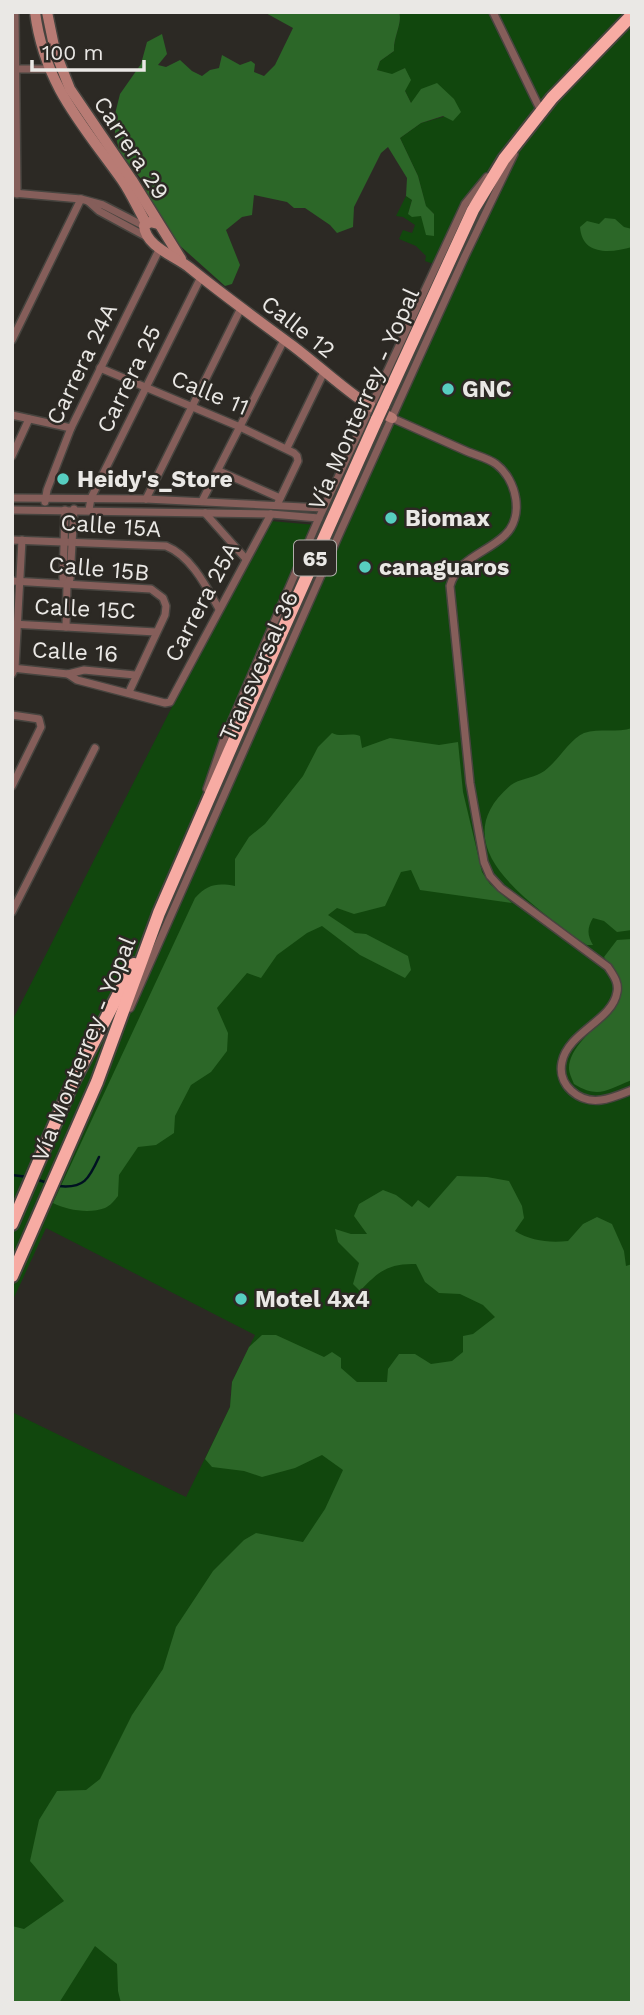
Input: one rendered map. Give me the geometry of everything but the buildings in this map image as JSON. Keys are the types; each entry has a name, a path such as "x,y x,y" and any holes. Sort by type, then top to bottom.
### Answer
{"highway":[{"name":"Vía Monterrey - Yopal","path":"12,1276 97,1082 159,914 377,411 473,210 514,146 538,115 631,14"},
{"name":"Vía Monterrey - Yopal","path":"12,1223 71,1086 159,914"}],"main road":[{"name":"Carrera 29","path":"35,12 43,52 67,105 124,183 146,229 160,248 183,262"},
{"name":"Carrera 29","path":"47,12 55,51 70,89 132,180 183,262"},
{"name":"Carrera 29","path":"146,229 158,224"},
{"name":"Calle 12","path":"183,262 324,372 377,411 392,418"}],"street":[{"path":"15,12 15,193 103,205 146,229"},
{"path":"493,12 538,115"},
{"path":"15,69 50,69"},
{"name":"Transversal 36","path":"97,1082 485,213 510,162 538,115"},
{"path":"12,340 84,201"},
{"name":"Carrera 24A","path":"45,499 71,428 160,248"},
{"name":"Carrera 25","path":"89,510 91,498 201,277"},
{"path":"146,499 241,308"},
{"path":"202,501 284,340"},
{"name":"Calle 11","path":"100,368 287,448 297,456 298,461 278,501"},
{"path":"287,448 324,372"},
{"name":"Transversal 36","path":"186,852 224,739 323,508 377,411"},
{"path":"12,415 71,428"},
{"path":"392,418 496,464 514,491 517,504 512,527 505,536 464,563 453,577 450,586 470,783 484,862 490,876 501,888 608,967 616,978 617,992 612,1005 569,1046 564,1055 561,1075 568,1088 586,1100 603,1100 632,1090"},
{"path":"12,456 30,419"},
{"path":"219,471 278,501"},
{"path":"12,498 278,501 323,508"},
{"path":"45,499 45,510"},
{"path":"186,513 189,501"},
{"path":"12,510 271,514 319,518"},
{"path":"66,627 67,585 70,579 70,510"},
{"path":"205,513 246,559"},
{"name":"Carrera 25A","path":"129,692 165,703 174,698 271,514"},
{"name":"Calle 15A","path":"12,540 156,545 174,550 198,574 219,609"},
{"path":"13,670 16,581 22,540"},
{"name":"Calle 15B","path":"16,581 150,589 163,598 166,606 165,615 156,632"},
{"name":"Calle 15C","path":"15,624 156,632"},
{"path":"68,674 78,680 129,692 156,632"},
{"name":"Calle 16","path":"13,670 68,674 84,670 135,675"},
{"path":"12,715 35,717 41,723 12,786"},
{"path":"12,912 95,748"}],"green space":[{"path":"264,12 399,12 400,21 394,51 380,61 377,70 392,74 405,68 411,80 405,91 411,103 421,89 437,83 454,99 461,112 453,121 443,116 421,123 400,138 418,176 426,206 434,214 434,236 426,235 421,216 412,217 408,214 412,200 406,196 407,178 388,147 381,153 354,207 353,227 337,233 305,208 294,208 287,202 254,195 252,215 242,217 226,230 240,265 232,284 225,286 178,244 142,180 120,153 115,134 115,114 120,94 141,64 147,42 162,34 167,54 158,65 166,67 180,60 202,76 219,68 222,55 240,65 251,61 255,64 254,72 264,76 275,65 293,28"},
{"path":"399,12 632,12 632,2003 12,2003 12,1412 186,1497 230,1407 232,1382 255,1335 46,1228 12,1302 12,1021 270,521 328,526 445,268 425,261 426,256 416,246 399,239 403,230 412,233 415,225 396,216 406,196 412,200 408,214 421,215 434,235 434,214 426,207 418,176 400,138 421,123 461,112 411,103 405,91 405,68 392,75 377,70 380,61 394,51 400,21"},
{"path":"605,218 615,219 624,227 632,229 632,247 607,251 592,248 586,243 580,227 587,221 599,224"},
{"path":"632,728 632,930 617,932 604,921 593,918 588,932 593,945 587,945 537,908 500,871 488,851 485,830 491,808 511,785 547,769 578,736 590,732"},
{"path":"332,733 360,736 362,748 390,738 439,745 458,742 463,792 482,872 490,884 512,903 420,890 411,870 401,872 385,906 354,914 337,908 328,915 355,933 366,934 408,956 411,970 405,978 360,955 322,926 307,933 277,955 261,978 247,973 217,1008 228,1033 227,1051 211,1072 191,1085 175,1116 174,1133 156,1145 138,1147 119,1175 118,1196 114,1201 105,1208 92,1211 65,1208 53,1203 195,898 213,886 235,886 235,859 249,837 265,824 303,776 318,747"},
{"path":"632,939 632,1080 609,1090 596,1092 583,1089 574,1084 570,1074 572,1055 611,1007 616,993 614,976 604,957 617,940"},
{"path":"457,1176 509,1181 522,1206 524,1218 515,1231 534,1239 568,1241 583,1224 597,1217 612,1224 624,1251 626,1266 632,1264 632,2003 121,2003 117,1964 95,1946 59,2003 12,2003 12,1926 24,1929 64,1901 30,1861 39,1820 57,1791 86,1790 100,1779 132,1715 163,1669 176,1627 213,1571 244,1540 256,1533 303,1542 325,1509 343,1470 322,1455 295,1468 262,1477 244,1471 212,1467 205,1459 230,1407 232,1382 249,1347 262,1335 276,1335 324,1357 332,1352 341,1358 341,1368 357,1382 387,1382 388,1369 399,1354 415,1354 431,1364 452,1361 463,1352 463,1336 473,1334 495,1317 483,1305 460,1294 439,1293 425,1282 416,1264 398,1265 384,1270 360,1291 353,1284 359,1263 338,1242 335,1229 351,1234 367,1234 354,1216 359,1204 383,1190 396,1195 412,1207 418,1200 429,1208"}],"waterway":[{"path":"58,1186 80,1184 88,1177 99,1157"},
{"path":"12,1175 28,1177"},
{"path":"35,1179 48,1183"}],"place":[{"name":"GNC","path":"448,389"},
{"name":"Heidy's_Store","path":"63,479"},
{"name":"Biomax","path":"391,518"},
{"name":"canaguaros","path":"365,567"},
{"name":"Motel 4x4","path":"241,1299"}]}
